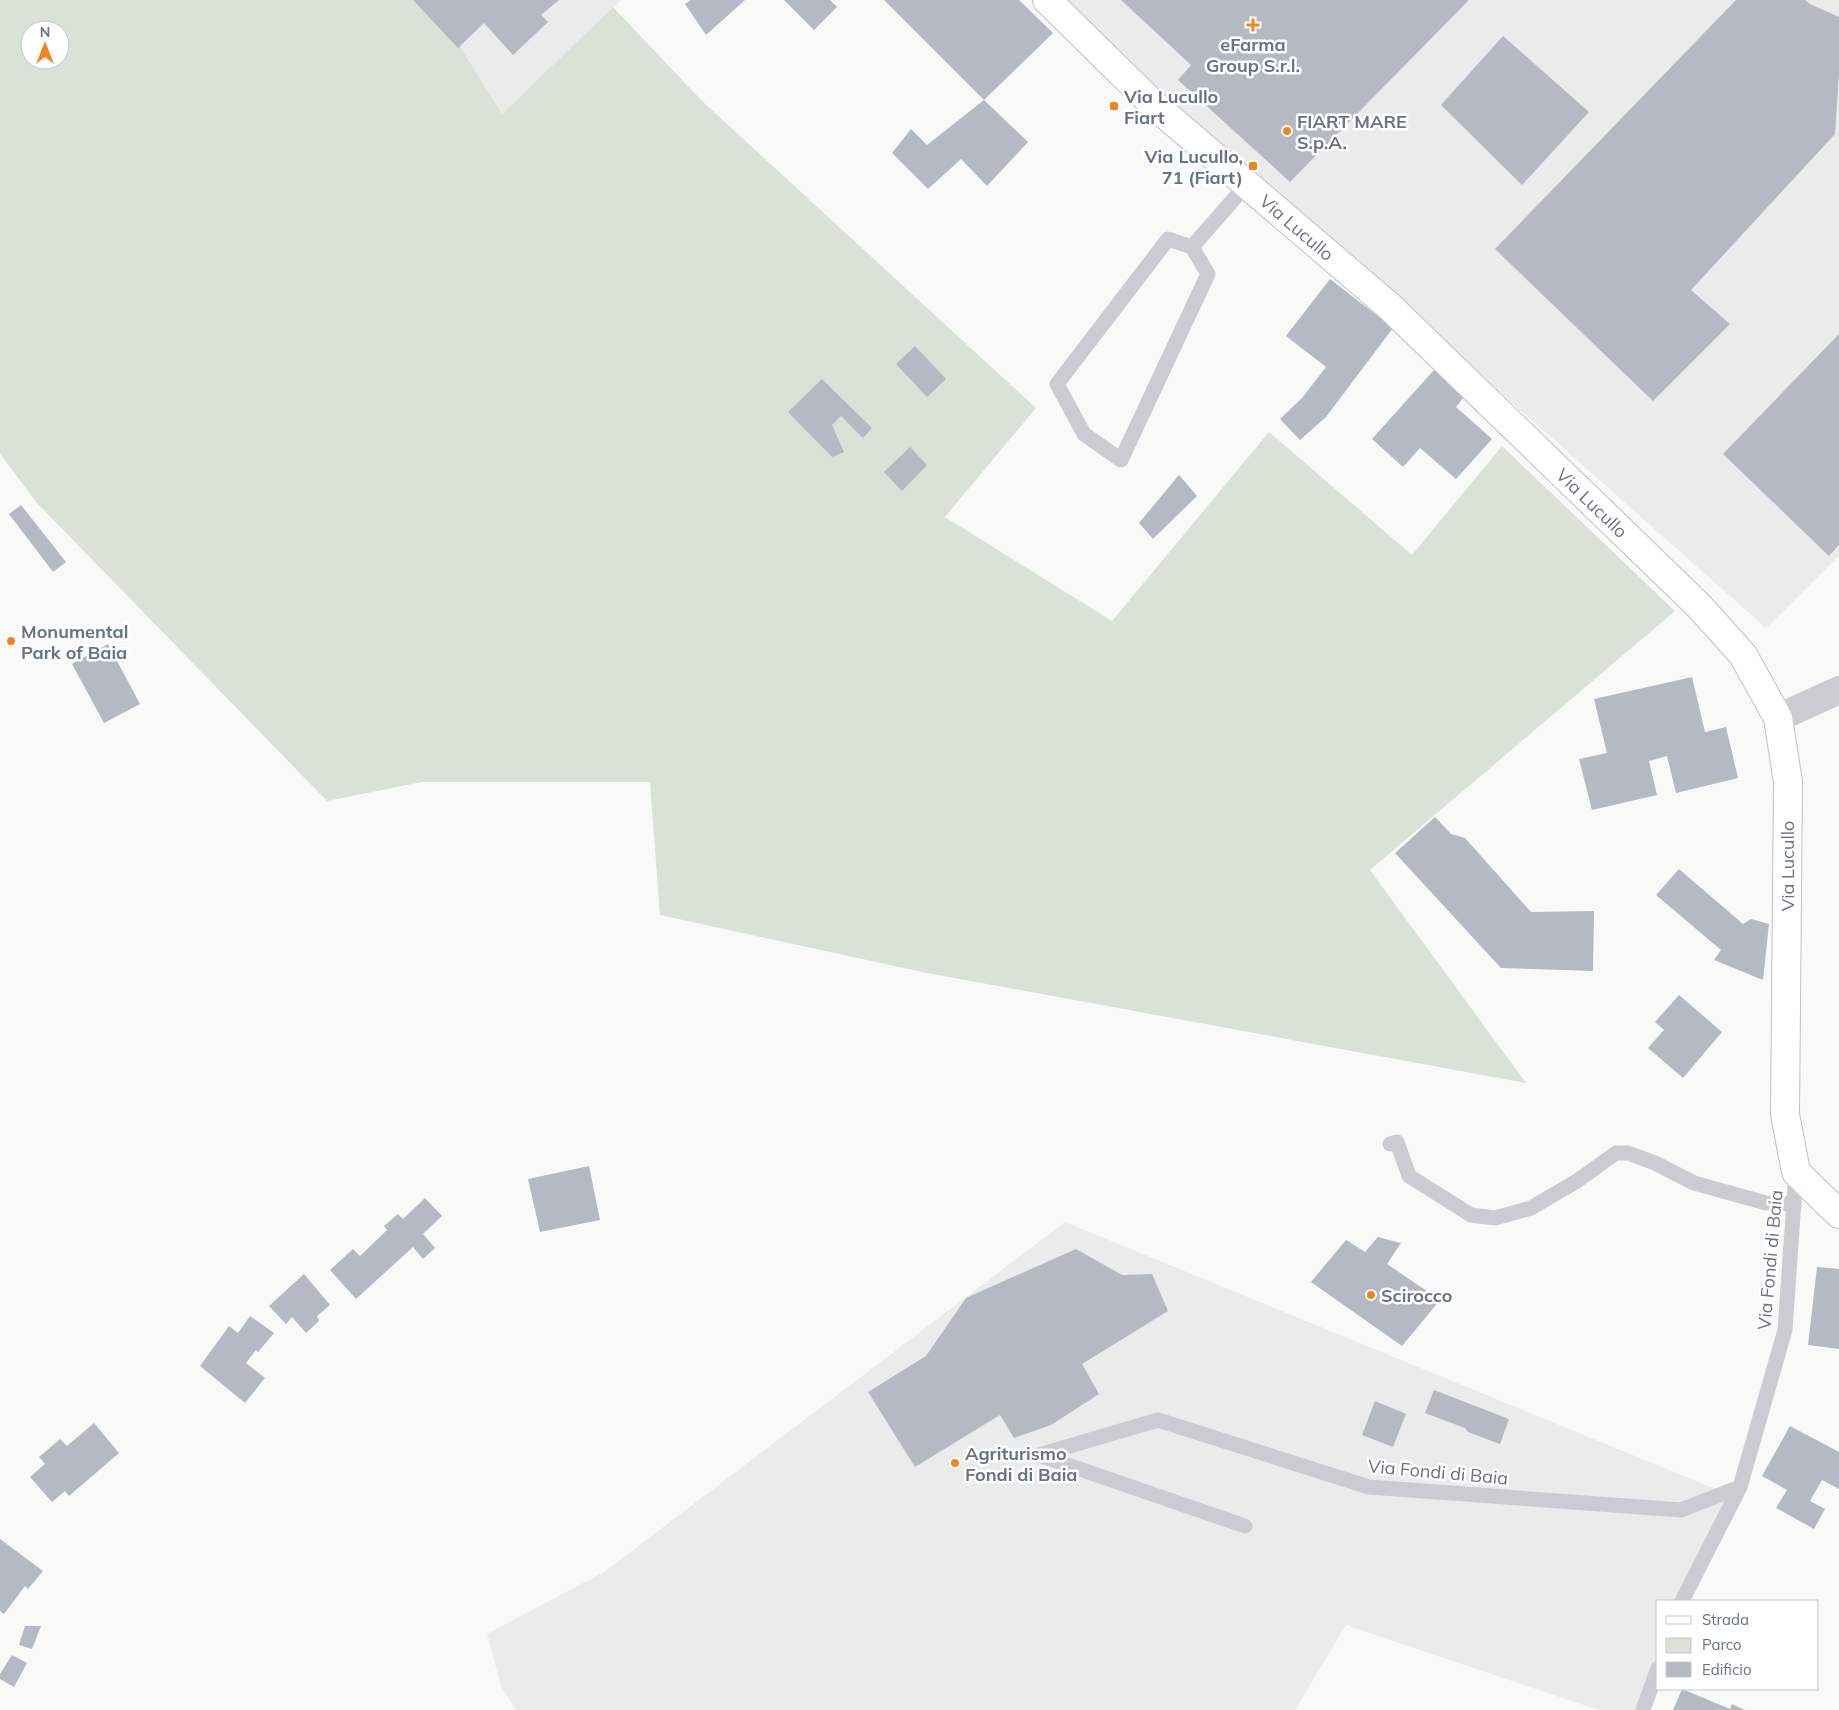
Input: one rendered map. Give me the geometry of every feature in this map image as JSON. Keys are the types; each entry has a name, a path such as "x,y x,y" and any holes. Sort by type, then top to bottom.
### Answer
{"main road":[{"name":"Via Lucullo","path":"1047,0 1154,105 1388,306 1699,606 1743,654 1778,718 1788,782 1785,1114 1796,1172"},
{"path":"1796,1172 1839,1214"}],"street":[{"path":"1778,718 1839,690"}],"lane":[{"path":"1192,247 1247,184"},
{"path":"1168,239 1192,247 1208,274 1121,460 1084,434 1057,384 1168,239"},
{"path":"1390,1144 1396,1142 1408,1176 1471,1215 1494,1218 1531,1208 1577,1181 1616,1154 1628,1153 1655,1163 1694,1183 1766,1203 1794,1204"},
{"name":"Via Fondi di Baia","path":"1245,1526 1039,1455 1158,1420 1369,1487 1681,1510 1740,1487 1785,1330 1796,1172"},
{"path":"1683,1600 1740,1487"},
{"path":"1643,1710 1656,1674"}],"shaded area":[{"path":"410,0 621,0 502,114"},
{"path":"1065,0 1839,0 1839,556 1766,628 1120,55"},
{"path":"1065,1222 1730,1495 1712,1550 1691,1600 1656,1600 1656,1690 1648,1710 1598,1710 1346,1625 1295,1710 516,1710 501,1686 487,1634 604,1572"}],"green space":[{"path":"0,0 431,0 502,114 613,7 702,101 1036,408 945,517 1112,621 1269,432 1412,555 1502,446 1675,611 1370,870 1526,1083 922,972 660,915 650,782 422,782 327,801 37,503 0,454"}],"building":[{"path":"413,0 559,0 541,15 548,22 513,55 484,23 458,48"},
{"path":"691,0 745,0 706,35 685,4"},
{"path":"784,0 830,0 837,7 814,30"},
{"path":"884,0 1019,0 1053,33 984,100"},
{"name":"FIART MARE S.p.A.","path":"1121,0 1469,0 1290,182 1178,80 1191,65"},
{"path":"1736,0 1805,0 1839,17 1839,74 1835,134 1691,290 1730,324 1653,401 1495,249"},
{"path":"1503,36 1589,112 1522,185 1441,105"},
{"path":"984,100 1028,142 987,186 961,159 928,189 892,153 911,129 927,145"},
{"path":"1330,279 1393,328 1326,417 1300,440 1280,419 1302,398 1326,367 1286,336"},
{"path":"1839,334 1839,545 1829,556 1723,454"},
{"path":"915,346 946,379 927,397 896,364"},
{"path":"1434,370 1464,397 1456,407 1492,439 1456,479 1420,448 1403,467 1372,439"},
{"path":"822,379 872,428 863,438 841,416 832,425 844,452 832,457 788,412"},
{"path":"910,447 927,465 902,491 884,472"},
{"path":"1179,475 1197,496 1153,539 1139,523"},
{"path":"21,505 66,562 53,572 9,514"},
{"path":"108,644 140,704 104,723 72,664"},
{"path":"1692,677 1705,732 1726,727 1738,778 1676,793 1667,756 1649,761 1657,795 1592,810 1579,759 1607,753 1594,699"},
{"path":"1435,817 1451,834 1465,838 1531,912 1594,911 1593,971 1501,968 1395,853"},
{"path":"1679,869 1743,924 1751,919 1769,924 1763,980 1714,960 1721,950 1656,895"},
{"path":"1679,995 1722,1032 1683,1078 1648,1048 1664,1030 1655,1022"},
{"path":"589,1166 600,1220 540,1232 528,1179"},
{"path":"425,1198 442,1216 423,1234 435,1248 423,1259 413,1247 356,1299 330,1270 353,1249 360,1256 387,1230 384,1226 398,1214 403,1219"},
{"path":"1378,1237 1401,1243 1387,1264 1440,1300 1402,1346 1311,1282 1346,1240 1365,1252"},
{"path":"1076,1249 1122,1275 1152,1274 1168,1311 1082,1364 1099,1394 1051,1425 1014,1438 1000,1415 915,1467 868,1392 926,1356 966,1298"},
{"path":"1817,1267 1839,1269 1839,1349 1808,1345"},
{"path":"304,1274 330,1305 317,1316 319,1321 306,1333 292,1317 286,1324 269,1306"},
{"path":"250,1316 274,1333 258,1352 256,1350 246,1363 265,1378 245,1403 200,1366 229,1326 238,1333"},
{"path":"1434,1390 1509,1419 1500,1444 1425,1413"},
{"path":"1375,1401 1406,1414 1393,1447 1362,1435"},
{"path":"94,1423 119,1453 69,1496 65,1491 52,1502 30,1477 45,1464 39,1457 60,1439 67,1446"},
{"path":"1790,1426 1839,1452 1839,1489 1822,1480 1810,1501 1825,1509 1814,1529 1776,1508 1787,1490 1762,1476"},
{"path":"0,1539 43,1571 28,1589 25,1586 4,1614 0,1611"},
{"path":"25,1626 41,1626 32,1649 19,1645"},
{"path":"12,1655 27,1663 14,1687 0,1679 0,1674"},
{"path":"1682,1690 1684,1690 1730,1709 1732,1704 1745,1710 1673,1710"}],"place":[{"name":"eFarma Group S.r.l.","path":"1253,25"},
{"name":"Via Lucullo Fiart","path":"1114,106"},
{"name":"FIART MARE S.p.A.","path":"1287,131"},
{"name":"Via Lucullo, 71 (Fiart)","path":"1253,166"},
{"name":"Monumental Park of Baia","path":"11,641"},
{"name":"Scirocco","path":"1371,1295"},
{"name":"Agriturismo Fondi di Baia","path":"955,1463"}]}
